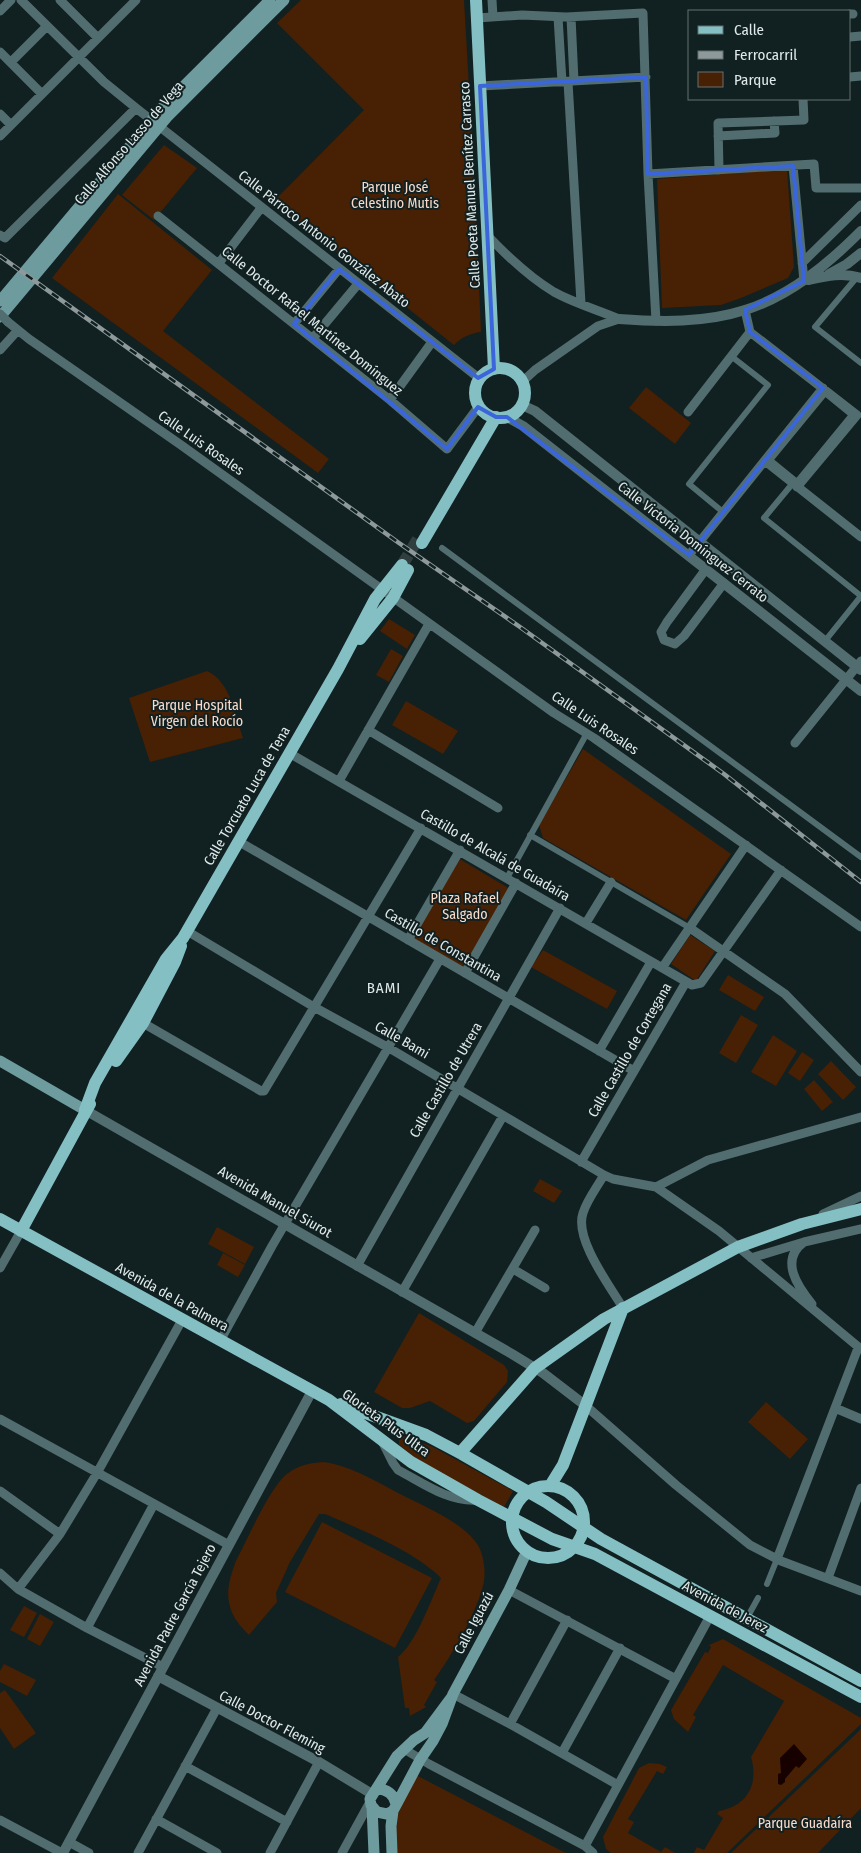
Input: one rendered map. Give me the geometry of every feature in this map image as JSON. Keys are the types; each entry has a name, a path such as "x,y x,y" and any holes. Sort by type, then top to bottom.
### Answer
{"main road":[{"name":"Calle Alfonso Lasso de Vega","path":"58,241 156,123 270,0"},
{"name":"Calle Alfonso Lasso de Vega","path":"156,123 168,116 284,0"},
{"name":"Calle Poeta Manuel Benítez Carrasco","path":"476,0 494,369"},
{"path":"0,300 58,241"},
{"path":"3,318 58,241"},
{"path":"494,369 508,369 514,372 522,382 524,397 522,405 513,414 493,414 475,393 480,379 484,374 494,369"},
{"path":"420,541 493,414"},
{"name":"Calle Torcuato Luca de Tena","path":"85,1110 94,1083 166,959 185,934 338,669 405,568"},
{"name":"Calle Torcuato Luca de Tena","path":"21,1231 85,1110 143,1023 175,962 185,934"},
{"name":"Avenida Manuel Siurot","path":"0,1061 85,1110"},
{"path":"460,1453 535,1368 604,1319 738,1247 802,1224 861,1209"},
{"name":"Avenida de la Palmera","path":"0,1219 329,1400"},
{"path":"550,1486 563,1465 623,1308"},
{"name":"Glorieta Plus Ultra","path":"329,1400 426,1435 546,1502 583,1527"},
{"name":"Glorieta Plus Ultra","path":"329,1400 411,1462 552,1539 573,1546"},
{"path":"563,1465 570,1494 580,1507 583,1517 580,1537 566,1552 556,1556 529,1556 515,1537 512,1518 520,1499 537,1487 550,1486 570,1494"},
{"name":"Avenida de Jerez","path":"583,1527 861,1681"},
{"name":"Avenida de Jerez","path":"573,1546 595,1554 861,1697"},
{"name":"Calle Iguazú","path":"373,1798 389,1766 404,1749 425,1732 452,1696 529,1556"},
{"name":"Calle Iguazú","path":"395,1807 442,1724 452,1696"},
{"path":"374,1853 373,1798 382,1789 391,1794 395,1807 391,1826 392,1853"},
{"path":"373,1798 382,1814 395,1807"}],"street":[{"path":"0,11 11,0"},
{"name":"Calle Párroco Antonio González Abato","path":"21,0 104,82 480,379"},
{"path":"60,0 98,38"},
{"path":"0,136 136,0"},
{"path":"492,0 493,17"},
{"path":"477,18 522,15 571,17 643,13 648,174 656,321"},
{"path":"558,17 568,82 581,303"},
{"path":"568,82 571,17"},
{"path":"11,62 47,26"},
{"path":"0,52 42,94"},
{"path":"480,86 646,77"},
{"path":"719,170 718,123 804,120 803,100"},
{"path":"2,236 136,108"},
{"path":"0,114 11,125"},
{"path":"718,136 774,133 774,121"},
{"path":"648,174 814,164 816,188 861,188"},
{"path":"793,166 804,281"},
{"path":"802,263 861,205"},
{"path":"219,263 262,208"},
{"name":"Calle Doctor Rafael Martínez Domínguez","path":"158,216 390,400 447,449 493,414"},
{"path":"522,382 535,370 598,326 619,320 656,321 713,318 745,310 804,281 842,250 860,232"},
{"path":"488,236 532,278 556,293 619,320"},
{"path":"842,250 847,264 859,278"},
{"path":"826,276 847,264 861,253"},
{"path":"294,324 339,269"},
{"path":"804,281 846,274 859,278"},
{"path":"859,278 816,327 861,363"},
{"path":"313,338 358,284"},
{"path":"745,310 750,332 857,415 764,518 861,596 825,641"},
{"name":"Calle Luis Rosales","path":"3,318 429,624 861,927"},
{"path":"0,350 18,330"},
{"path":"688,412 750,332"},
{"path":"390,400 432,342"},
{"path":"723,512 690,484 768,385 731,356"},
{"path":"768,460 823,388"},
{"path":"688,555 723,512 825,393 852,415 797,482 768,460"},
{"name":"Calle Victoria Domínguez Cerrato","path":"522,405 535,411 825,641 860,666"},
{"name":"Calle Victoria Domínguez Cerrato","path":"493,414 523,426 861,692"},
{"path":"768,460 795,485 858,534 861,523"},
{"path":"442,548 861,857"},
{"path":"706,569 661,632 664,640 676,644 724,583"},
{"path":"339,781 429,624"},
{"path":"795,743 846,680 860,666"},
{"path":"368,730 498,808"},
{"path":"507,878 587,733"},
{"name":"Castillo de Alcalá de Guadaíra","path":"289,752 686,982"},
{"path":"143,1023 264,1091 421,828"},
{"path":"530,835 690,928 785,994 861,1072"},
{"name":"Castillo de Constantina","path":"238,841 634,1071"},
{"path":"662,968 746,845"},
{"path":"408,940 460,850"},
{"name":"Calle Castillo de Cortegana","path":"581,1162 686,982 692,985 701,983 781,870"},
{"path":"586,923 611,882"},
{"path":"465,973 516,883"},
{"name":"Calle Castillo de Utrera","path":"357,1266 560,908"},
{"name":"Calle Bami","path":"185,934 389,1048 604,1175 613,1179 656,1188"},
{"path":"220,1341 285,1225 440,959"},
{"path":"599,1051 652,962"},
{"name":"Avenida Manuel Siurot","path":"85,1110 535,1368 586,1406"},
{"path":"402,1292 502,1116"},
{"path":"767,1584 859,1348 719,1231 656,1188 708,1160 861,1117"},
{"path":"604,1175 582,1214 581,1232 587,1247 623,1308"},
{"path":"802,1224 861,1196"},
{"path":"751,1258 804,1242 861,1229"},
{"path":"475,1333 535,1230"},
{"name":"Calle Torcuato Luca de Tena","path":"0,1268 21,1231"},
{"path":"804,1242 800,1245 793,1259 793,1274 800,1289 827,1322"},
{"path":"513,1269 545,1288"},
{"path":"18,1589 60,1534 97,1473 182,1320"},
{"name":"Avenida Padre García Tejero","path":"63,1853 312,1391"},
{"path":"586,1406 676,1485 750,1545 777,1559 861,1591"},
{"path":"835,1408 861,1419"},
{"path":"0,1419 229,1545"},
{"path":"828,1578 861,1488"},
{"path":"0,1490 60,1534"},
{"path":"86,1628 154,1504"},
{"path":"0,1573 18,1589 160,1672"},
{"path":"509,1590 676,1679"},
{"path":"747,1618 758,1598"},
{"path":"585,1846 710,1616"},
{"path":"510,1724 568,1620"},
{"path":"562,1753 620,1648"},
{"name":"Calle Doctor Fleming","path":"160,1672 217,1708 318,1762 373,1798"},
{"path":"452,1696 510,1724 618,1785"},
{"path":"138,1853 217,1708"},
{"path":"404,1749 420,1760 585,1846 593,1853"},
{"path":"270,1853 318,1762"},
{"path":"185,1766 287,1822"},
{"path":"342,1853 373,1798"},
{"path":"156,1819 217,1853"},
{"path":"0,1820 63,1853"},
{"path":"69,1842 89,1853"}],"highlighted area":[{"path":"646,77 648,174 793,166 804,281 745,310 750,332 823,388 689,555 507,417 496,417 478,407 447,449 294,324 339,269 478,378 494,369 495,351 480,86"}],"green space":[{"name":"Parque José Celestino Mutis","path":"301,0 464,0 481,332 466,336 454,345 269,198 272,195 277,198 364,110 277,23"},
{"path":"164,145 197,168 154,220 122,195"},
{"path":"787,169 794,267 788,278 721,305 662,308 657,179"},
{"path":"118,194 212,270 163,331 329,459 318,473 52,278"},
{"path":"646,387 691,423 675,444 629,408"},
{"path":"389,619 415,635 407,649 380,631"},
{"path":"391,649 403,656 389,682 376,675"},
{"name":"Parque Hospital Virgen del Rocío","path":"207,671 222,683 227,691 243,738 150,762 129,698"},
{"path":"406,701 458,731 443,754 392,725"},
{"path":"583,749 731,854 686,920 543,838 539,825"},
{"name":"Plaza Rafael Salgado","path":"458,858 510,889 463,969 410,938"},
{"path":"690,935 715,951 696,981 671,964"},
{"path":"543,950 617,991 607,1009 531,967"},
{"path":"728,975 764,997 755,1011 719,990"},
{"path":"741,1015 758,1025 736,1063 719,1053"},
{"path":"773,1035 797,1051 776,1086 751,1072"},
{"path":"802,1052 814,1060 800,1081 788,1073"},
{"path":"831,1061 856,1087 843,1100 818,1074"},
{"path":"814,1080 833,1102 822,1111 804,1089"},
{"path":"540,1179 562,1191 554,1203 533,1191"},
{"path":"217,1227 254,1247 245,1264 208,1244"},
{"path":"223,1253 245,1265 238,1277 217,1265"},
{"path":"419,1313 504,1365 508,1371 507,1382 474,1421 467,1423 430,1401 410,1408 402,1408 374,1392"},
{"path":"766,1402 808,1439 790,1459 748,1422"},
{"path":"404,1436 433,1447 513,1491 504,1507 416,1458 399,1445 399,1438"},
{"path":"324,1462 346,1467 444,1516 469,1534 478,1545 482,1554 485,1576 470,1619 456,1646 434,1680 437,1682 424,1705 426,1707 410,1716 409,1708 405,1708 398,1657 417,1632 441,1578 416,1558 370,1534 325,1514 319,1514 290,1562 276,1593 277,1602 249,1635 235,1618 231,1609 228,1592 232,1572 252,1528 273,1490 295,1468"},
{"path":"322,1522 432,1578 395,1648 285,1592"},
{"path":"24,1606 37,1613 24,1637 10,1630"},
{"path":"40,1614 54,1622 40,1646 27,1639"},
{"path":"723,1639 861,1718 861,1724 727,1853 694,1853 697,1847 704,1850 723,1818 717,1814 719,1811 737,1804 749,1793 753,1777 751,1757 784,1701 723,1665 693,1715 696,1717 688,1732 674,1719 671,1710 705,1652 708,1653 711,1647 709,1645"},
{"path":"4,1664 36,1680 27,1696 0,1682 0,1671"},
{"path":"5,1690 36,1733 14,1749 0,1728 0,1693"},
{"name":"Parque Guadaíra","path":"861,1729 861,1808 818,1853 731,1853"},
{"path":"649,1763 667,1767 663,1774 657,1771 628,1819 634,1822 628,1833 661,1852 665,1847 675,1853 611,1853 606,1849 603,1837 639,1768"},
{"path":"416,1775 566,1853 395,1853 395,1820"}],"shaded area":[{"path":"794,1744 807,1759 799,1768 796,1766 785,1779 785,1782 781,1785 778,1784 778,1774 781,1773 780,1758"}],"tunnel":[{"path":"402,565 418,539"}],"railway":[{"path":"0,256 724,774 861,882"}],"district":[{"name":"BAMI","path":"384,988"}]}
